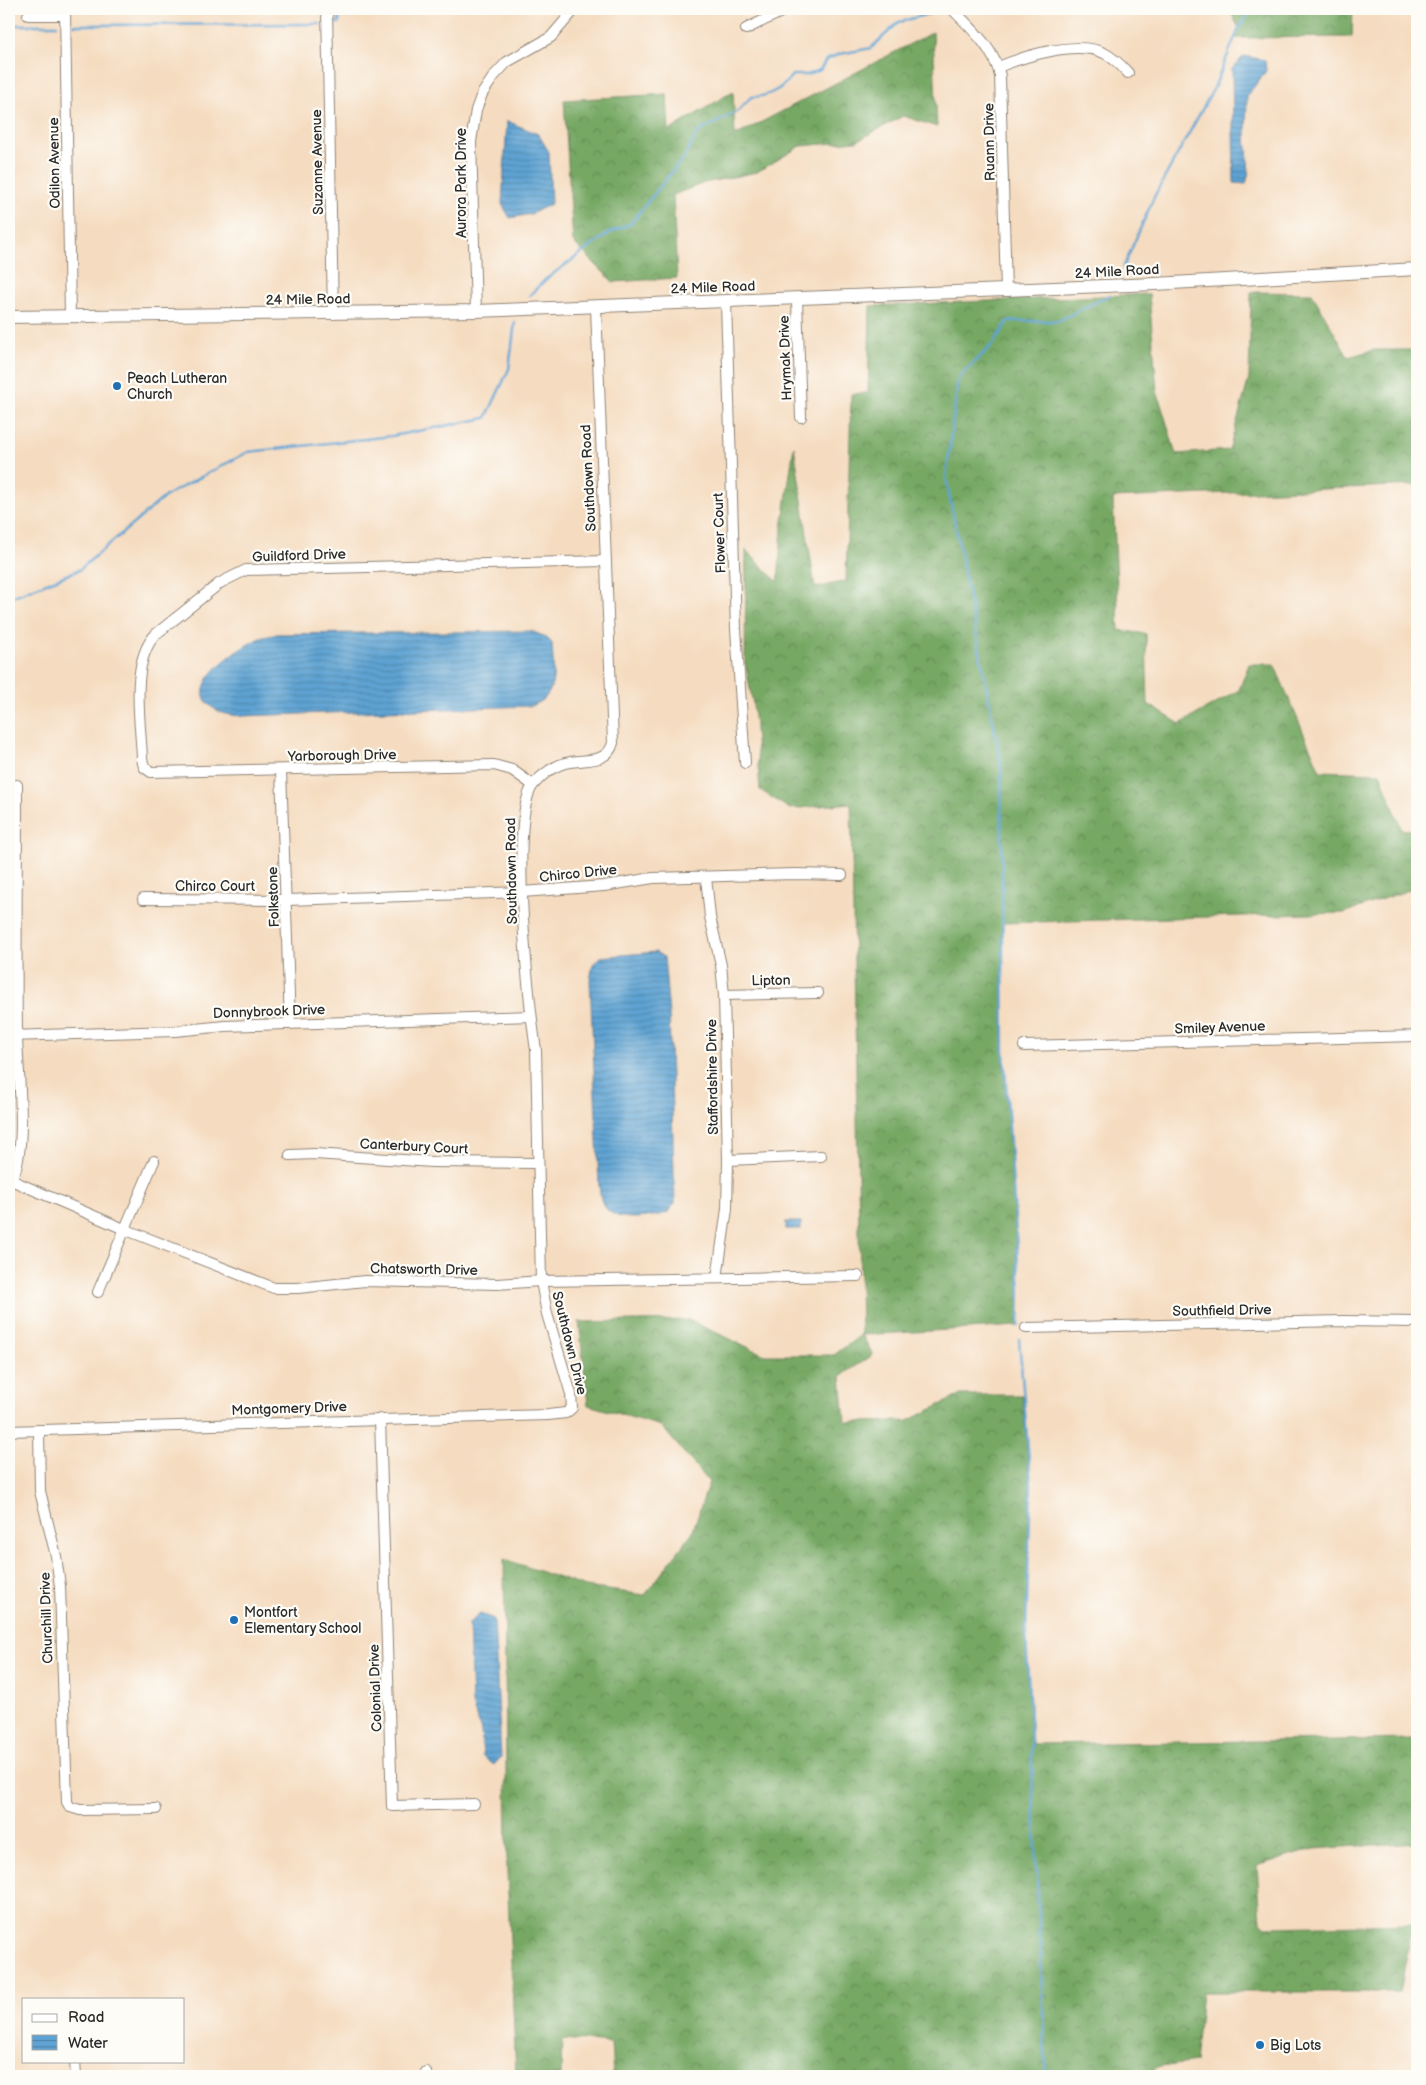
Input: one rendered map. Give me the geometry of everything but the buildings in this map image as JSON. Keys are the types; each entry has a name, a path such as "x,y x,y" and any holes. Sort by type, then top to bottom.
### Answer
{"street":[{"name":"Suzanne Avenue","path":"327,9 334,314"},
{"name":"Aurora Park Drive","path":"476,311 471,142 476,110 482,94 500,69 507,62 551,37 574,9"},
{"path":"746,29 787,9"},
{"name":"Ruann Drive","path":"952,9 976,34 998,67 1001,85 1006,291"},
{"path":"28,15 65,12"},
{"name":"Odilon Avenue","path":"65,12 70,317"},
{"path":"998,67 1022,57 1049,50 1078,49 1102,52 1117,61 1128,73"},
{"name":"24 Mile Road","path":"9,317 334,314 596,307 1006,291 1417,269"},
{"name":"Hrymak Drive","path":"797,299 801,417"},
{"name":"Flower Court","path":"726,302 736,629 745,763"},
{"name":"Southdown Road","path":"541,1281 536,1050 531,1016 522,892 522,819 525,803 533,785 560,765 602,757 612,749 614,726 596,307"},
{"name":"Guildford Drive","path":"146,770 142,759 139,675 144,649 156,634 232,575 254,569 606,561"},
{"name":"Yarborough Drive","path":"146,770 155,773 494,765 512,770 533,785"},
{"name":"Folkstone","path":"281,770 288,900 290,1024"},
{"path":"10,1182 20,1137 13,1036 17,786"},
{"name":"Chirco Drive","path":"288,900 522,892 604,886 653,878 842,875"},
{"name":"Staffordshire Drive","path":"706,877 709,909 721,965 724,995 728,1160 727,1209 717,1278"},
{"name":"Chirco Court","path":"143,899 288,900"},
{"name":"Lipton","path":"724,995 818,993"},
{"name":"Donnybrook Drive","path":"13,1036 531,1016"},
{"name":"Smiley Avenue","path":"1024,1046 1417,1036"},
{"name":"Canterbury Court","path":"290,1155 315,1154 432,1162 537,1163"},
{"path":"728,1160 821,1156"},
{"path":"98,1292 154,1161"},
{"name":"Chatsworth Drive","path":"10,1182 274,1288 298,1288 365,1282 498,1284 541,1281 858,1276"},
{"name":"Southdown Drive","path":"541,1281 549,1321 571,1394 572,1403 569,1412"},
{"name":"Southfield Drive","path":"1026,1328 1334,1321 1417,1322"},
{"name":"Montgomery Drive","path":"9,1431 554,1415 569,1412"},
{"name":"Colonial Drive","path":"380,1419 392,1806 474,1804"},
{"name":"Churchill Drive","path":"40,1430 40,1491 56,1556 60,1586 66,1799 70,1807 80,1810 156,1809"},
{"path":"76,2062 76,2076"}],"green space":[{"path":"1229,9 1353,9 1352,37 1235,38 1239,28"},
{"path":"933,32 937,127 903,116 857,141 801,146 757,172 704,183 673,195 677,278 613,282 573,242 564,100 667,94 669,131 733,91 735,136"},
{"path":"1251,292 1312,293 1348,357 1373,350 1413,350 1414,391 1417,391 1417,485 1113,498 1119,630 1146,634 1148,704 1180,724 1239,690 1249,664 1274,664 1320,771 1380,773 1402,830 1417,829 1417,887 1344,913 1003,923 1004,1052 1020,1292 1019,1326 862,1335 873,1355 841,1376 845,1422 908,1421 960,1395 1022,1395 1031,1485 1026,1631 1032,1744 1417,1739 1417,1842 1314,1849 1257,1866 1261,1922 1266,1927 1413,1924 1400,1992 1202,1992 1195,2062 1154,2068 1154,2076 613,2076 611,2043 562,2039 561,2076 516,2076 507,1872 504,1559 586,1587 645,1595 692,1533 709,1482 661,1426 588,1405 579,1322 689,1320 765,1355 834,1355 861,1335 851,803 790,809 760,790 753,704 745,663 746,550 778,582 782,528 794,446 815,588 846,581 851,394 868,393 870,306 1149,294 1157,391 1176,454 1229,450 1249,378"}],"water":[{"path":"1244,56 1265,60 1266,71 1247,96 1246,136 1249,172 1246,184 1234,183 1232,69"},
{"path":"507,121 538,134 549,152 551,204 531,214 510,218 502,204"},
{"path":"531,631 546,637 552,643 553,680 547,696 531,706 241,716 218,711 207,702 204,692 207,681 214,670 225,660 258,639 277,634"},
{"path":"655,952 664,957 669,1014 675,1203 667,1213 641,1218 622,1217 607,1210 601,1200 599,1186 590,980 593,964 601,957"},
{"path":"786,1222 801,1222 801,1229 786,1229"},
{"path":"480,1614 494,1619 501,1757 494,1765 483,1757 481,1731 472,1704 469,1623"}],"waterway":[{"path":"335,23 339,23 339,9"},
{"path":"1123,268 1155,195 1214,88 1239,28 1252,9"},
{"path":"530,295 546,279 609,233 630,224 685,156 698,132 738,111 751,97 763,96 780,88 792,75 807,75 820,70 826,60 840,54 871,48 899,22 943,10"},
{"path":"74,25 320,24"},
{"path":"9,25 57,25"},
{"path":"1019,1326 1020,1292 1004,1052 1001,762 946,478 958,378 993,344 1008,321 1058,321 1110,295"},
{"path":"9,598 79,570 167,495 248,452 392,436 486,418 509,369 515,322"},
{"path":"1019,1339 1031,1485 1026,1631 1046,2076"}],"place":[{"name":"Peach Lutheran Church","path":"117,386"},
{"name":"Montfort Elementary School","path":"234,1620"},
{"name":"Big Lots","path":"1260,2045"}]}
